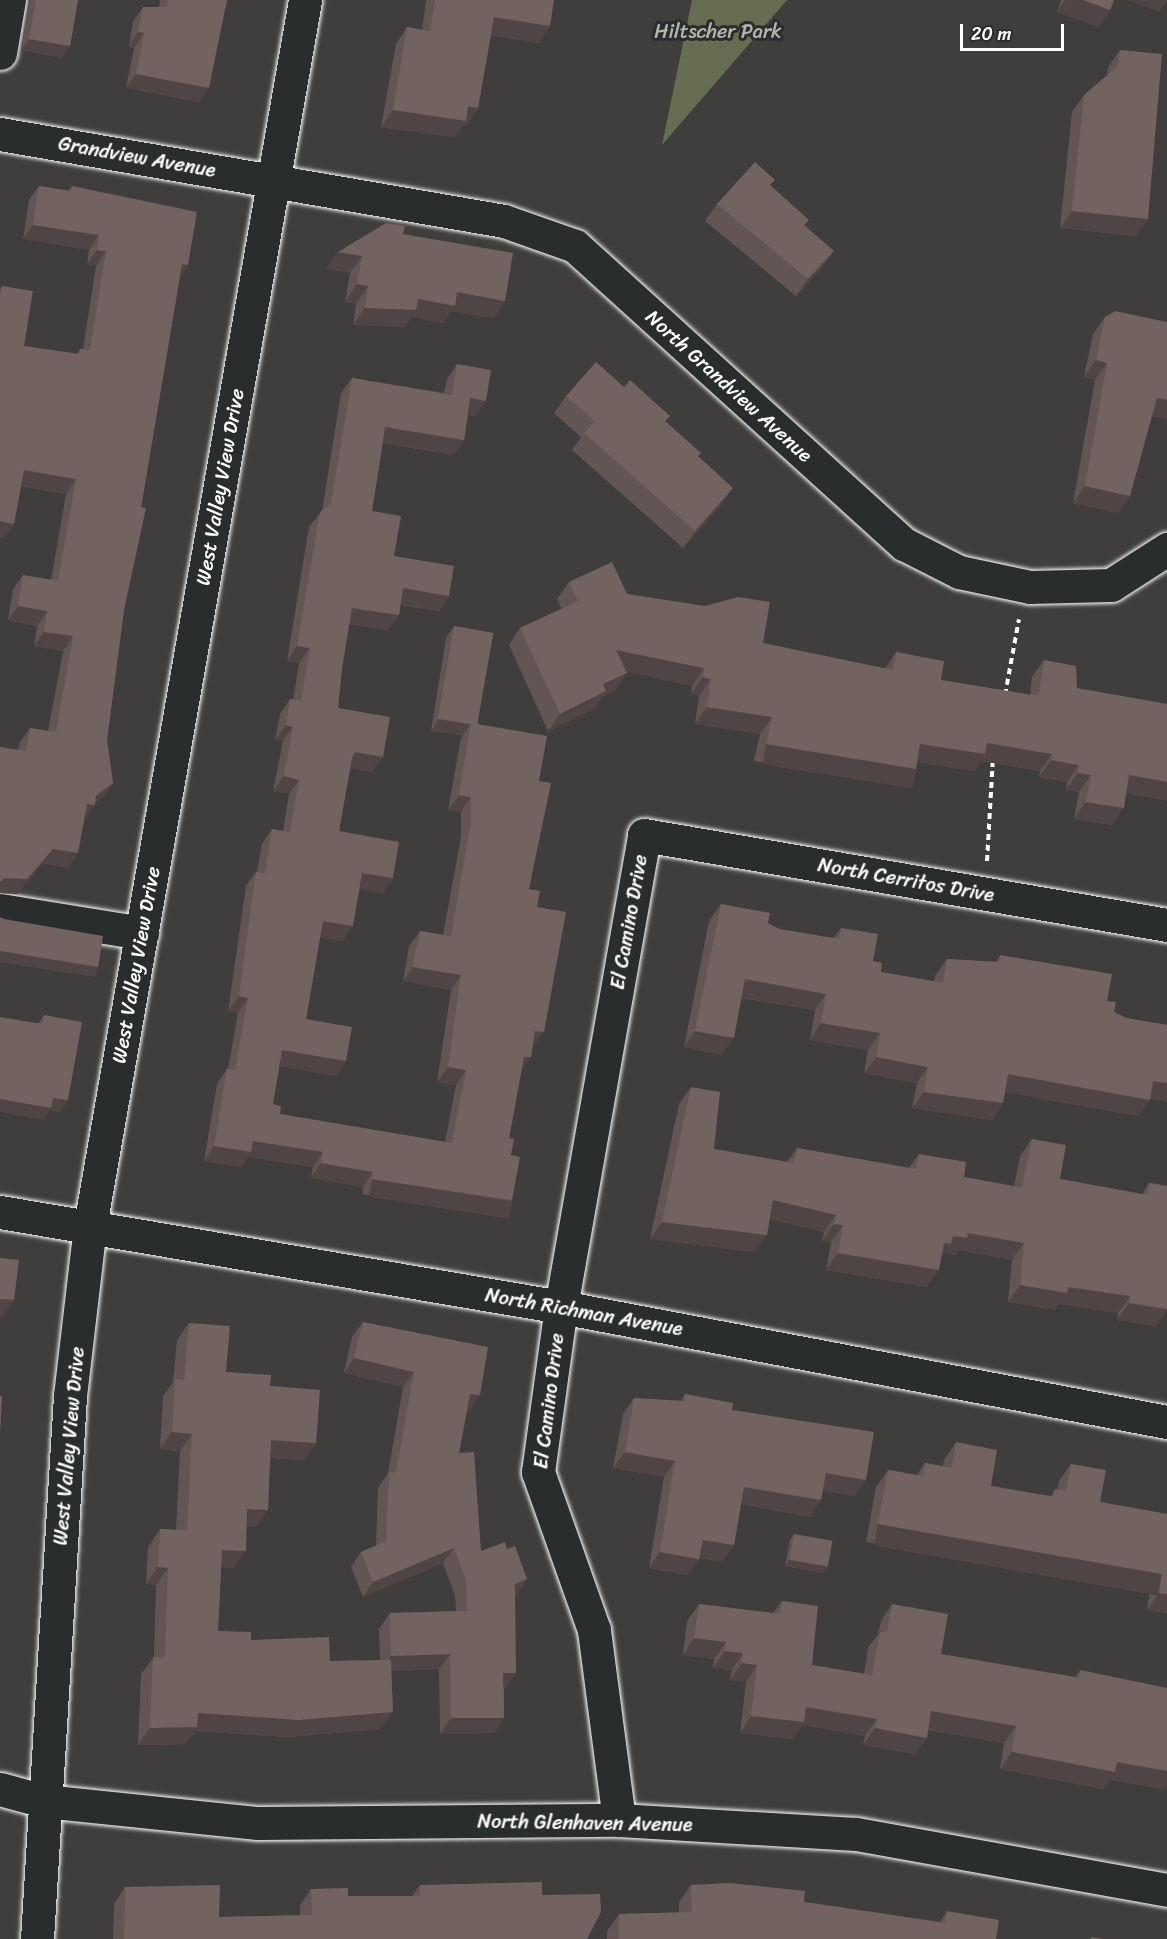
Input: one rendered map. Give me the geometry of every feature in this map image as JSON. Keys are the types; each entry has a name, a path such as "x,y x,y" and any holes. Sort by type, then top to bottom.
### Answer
{"street":[{"path":"0,53 9,0"},
{"name":"West Valley View Drive","path":"37,1939 70,1396 90,1226 305,0"},
{"name":"Grandview Avenue","path":"0,134 273,181"},
{"name":"North Grandview Avenue","path":"273,181 504,221 575,246 904,544 959,572 1030,587 1111,585 1167,549"},
{"name":"North Cerritos Drive","path":"644,835 1167,925"},
{"name":"El Camino Drive","path":"619,1820 594,1630 538,1472 561,1307 644,835"},
{"path":"0,910 142,933"},
{"name":"North Richman Avenue","path":"0,1212 561,1307 1167,1422"},
{"name":"North Glenhaven Avenue","path":"0,1789 44,1802 258,1823 619,1820 856,1834 1167,1890"}],"path":[{"path":"1004,701 1030,587"},
{"path":"986,894 987,793 995,747"}],"green space":[{"name":"Hiltscher Park","path":"692,0 787,0 662,145"}],"building":[{"path":"36,0 78,0 70,46 29,39"},
{"path":"168,0 227,0 209,88 136,74 144,33 138,32 143,7 167,7"},
{"path":"435,0 554,0 550,26 494,17 478,108 468,106 466,121 393,110 407,27 430,31"},
{"path":"1083,0 1114,0 1110,10"},
{"path":"1120,50 1162,54 1148,219 1072,211 1084,95 1118,66"},
{"path":"755,162 775,180 770,185 809,220 804,225 834,251 808,279 717,204"},
{"path":"39,186 71,191 72,186 197,212 188,265 182,264 141,507 146,508 124,610 107,740 113,783 96,795 95,805 87,804 78,853 53,849 27,879 4,878 0,882 0,747 26,751 30,728 56,732 73,636 44,632 47,611 18,606 23,575 58,581 76,479 24,470 14,524 0,521 0,298 2,286 33,291 24,346 79,354 80,349 90,350 106,251 97,250 99,235 33,225"},
{"path":"386,223 405,226 403,234 513,253 505,301 457,292 455,306 418,299 416,310 365,308 368,286 357,284 362,256 338,252"},
{"path":"1115,311 1167,322 1167,400 1157,398 1130,496 1085,486 1107,363 1096,360 1105,317"},
{"path":"596,362 624,387 630,380 670,416 665,421 701,453 698,456 733,488 695,531 584,433 595,421 566,396"},
{"path":"457,364 491,370 486,401 470,398 464,440 385,427 372,511 401,516 394,556 454,566 449,596 403,588 399,615 352,608 342,668 338,708 390,717 383,757 355,752 352,758 339,831 399,842 393,878 362,873 353,926 323,921 306,1019 352,1027 346,1061 282,1050 273,1104 281,1106 280,1114 452,1143 466,1070 448,1067 461,975 413,967 420,931 451,936 471,822 471,797 459,795 471,723 547,736 539,781 551,783 529,889 540,891 537,907 566,912 544,1032 535,1031 531,1057 524,1057 509,1138 514,1139 511,1155 520,1157 512,1200 372,1179 373,1172 321,1163 323,1152 253,1141 251,1152 214,1146 227,1069 235,1070 248,998 239,996 256,872 265,873 272,829 290,832 299,780 284,776 293,727 286,725 290,699 301,701 310,648 297,646 320,512 331,503 352,378 452,395"},
{"path":"612,562 627,594 705,606 738,597 770,602 763,643 893,670 896,652 944,661 941,680 1039,696 1044,660 1076,666 1077,688 1167,704 1167,782 1129,775 1124,808 1086,802 1091,775 1078,773 1079,765 1051,760 1052,754 987,743 985,754 920,744 916,769 766,744 772,717 707,707 711,679 703,677 704,668 616,650 627,673 603,684 606,691 560,714 520,628 578,601 569,582"},
{"path":"454,626 493,633 477,726 438,719"},
{"path":"721,904 770,913 768,923 779,929 839,939 841,928 878,934 873,961 882,963 881,972 943,983 947,959 999,962 1000,955 1112,974 1107,1001 1116,1002 1114,1012 1126,1018 1167,1025 1167,1083 1153,1081 1150,1100 1008,1074 1003,1103 924,1092 928,1067 876,1057 880,1033 821,1023 826,994 745,979 734,1038 695,1031"},
{"path":"0,917 103,936 98,967 0,951"},
{"path":"44,1015 82,1022 68,1100 53,1098 51,1108 0,1099 0,1017 42,1024"},
{"path":"691,1087 720,1092 714,1149 794,1163 797,1148 916,1169 919,1154 966,1162 964,1177 1022,1188 1032,1139 1066,1145 1060,1179 1147,1195 1149,1183 1167,1186 1167,1309 1129,1303 1130,1296 1068,1287 1067,1293 1020,1285 1024,1243 968,1233 967,1238 953,1236 951,1244 944,1243 939,1270 838,1253 843,1225 834,1224 836,1215 773,1200 767,1235 662,1222"},
{"path":"0,1258 19,1260 14,1300 0,1299"},
{"path":"363,1322 488,1347 480,1395 470,1394 459,1453 474,1452 481,1551 505,1542 507,1549 515,1546 527,1579 515,1584 516,1673 503,1673 504,1718 451,1718 450,1654 391,1656 390,1613 467,1611 466,1580 454,1548 373,1582 361,1552 386,1541 389,1473 396,1472 414,1372 354,1358"},
{"path":"189,1323 230,1326 226,1372 271,1375 270,1386 320,1390 316,1443 271,1440 268,1510 247,1509 246,1551 222,1550 218,1631 251,1632 251,1640 329,1637 330,1661 391,1660 393,1712 299,1720 198,1713 197,1727 150,1728 153,1657 165,1658 168,1568 158,1567 160,1529 187,1530 192,1434 172,1432 175,1379 184,1380"},
{"path":"685,1394 733,1403 732,1410 874,1432 866,1480 826,1473 821,1500 744,1487 734,1545 703,1540 699,1559 660,1552 675,1461 625,1452 634,1398 684,1401"},
{"path":"0,1396 2,1396 0,1435"},
{"path":"956,1442 997,1450 991,1486 1054,1497 1055,1489 1066,1491 1071,1464 1106,1470 1100,1502 1167,1514 1167,1594 1159,1593 1162,1574 878,1524 888,1470 923,1476 925,1463 952,1468"},
{"path":"794,1534 832,1541 828,1566 789,1560"},
{"path":"782,1601 818,1606 812,1665 872,1675 880,1632 887,1632 892,1604 948,1614 941,1654 1079,1678 1080,1670 1167,1688 1167,1771 1117,1762 1115,1772 1012,1752 1016,1726 931,1711 927,1738 875,1728 877,1719 806,1707 804,1722 751,1716 757,1665 742,1663 743,1653 725,1651 726,1642 694,1638 699,1604 780,1614"},
{"path":"542,1882 542,1895 600,1894 601,1912 587,1939 124,1939 125,1887 220,1885 219,1917 312,1915 311,1889 348,1888 348,1896 420,1896 420,1885"},
{"path":"730,1883 805,1891 804,1902 945,1923 947,1911 999,1920 996,1939 619,1939 619,1914 692,1912 691,1885"}]}
